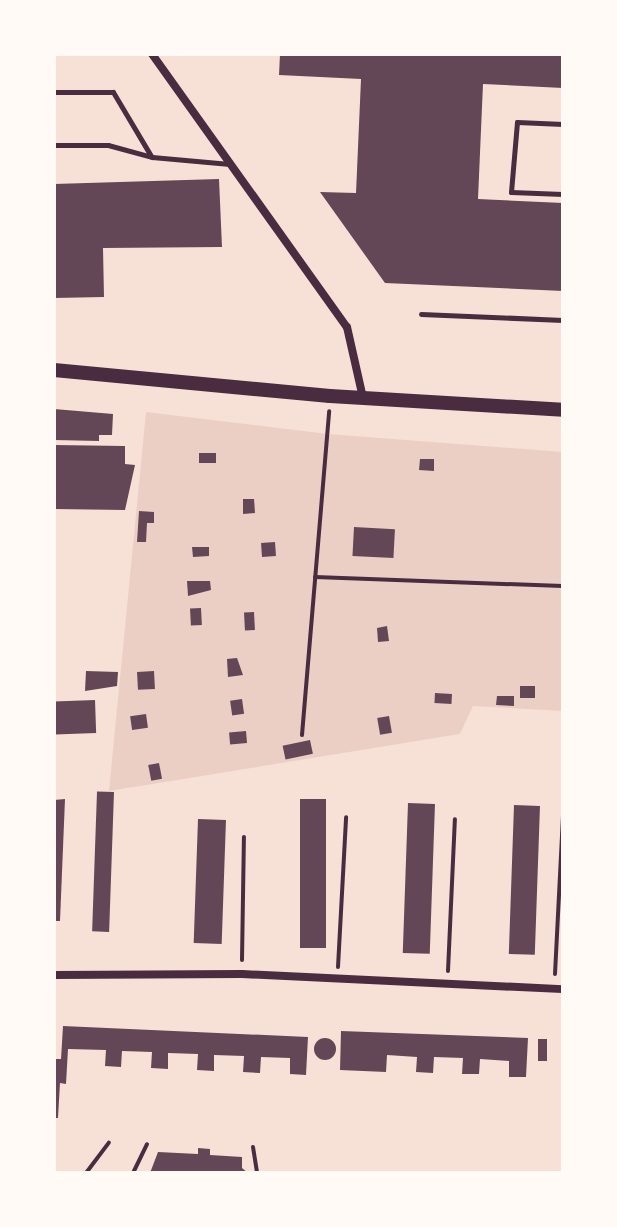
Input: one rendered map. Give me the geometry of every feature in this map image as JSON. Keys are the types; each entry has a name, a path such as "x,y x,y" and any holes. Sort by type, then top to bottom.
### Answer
{"main road":[{"path":"54,370 330,396 563,410"}],"street":[{"path":"152,54 347,327 363,398"},
{"path":"54,975 242,974 337,981 559,989"}],"lane":[{"path":"54,92 113,92 152,157"},
{"path":"563,124 517,122 511,192 563,194"},
{"path":"54,145 108,145 152,157 231,164"},
{"path":"421,314 563,320"}],"path":[{"path":"302,735 330,396"},
{"path":"315,577 563,586"},
{"path":"559,989 563,815"},
{"path":"337,981 346,817"},
{"path":"447,985 455,819"},
{"path":"242,974 244,837"},
{"path":"86,1173 109,1143"},
{"path":"133,1173 147,1144"},
{"path":"253,1147 257,1173"}],"shaded area":[{"path":"146,412 328,434 563,452 563,711 473,706 460,734 109,791"}],"building":[{"path":"280,54 563,54 563,88 483,84 478,199 563,203 563,291 385,283 320,192 356,193 361,79 279,75"},
{"path":"219,179 222,247 103,248 104,297 54,298 54,184"},
{"path":"54,409 113,414 112,435 99,435 99,441 54,440"},
{"path":"54,445 125,446 125,464 135,465 125,510 54,509"},
{"path":"199,453 216,453 216,463 199,463"},
{"path":"420,459 434,459 434,471 419,470"},
{"path":"243,499 254,499 255,513 243,514"},
{"path":"139,511 154,512 154,523 147,523 146,542 137,542"},
{"path":"354,527 395,529 393,558 352,556"},
{"path":"275,542 276,556 262,557 261,543"},
{"path":"192,547 209,547 209,556 193,557"},
{"path":"187,581 210,581 211,590 188,596"},
{"path":"201,608 202,625 191,626 190,609"},
{"path":"254,612 255,630 245,630 244,613"},
{"path":"387,626 389,641 378,642 377,628"},
{"path":"237,658 243,675 228,677 227,659"},
{"path":"86,671 118,672 117,686 85,691"},
{"path":"154,671 155,689 138,690 137,672"},
{"path":"520,686 535,686 535,698 520,698"},
{"path":"435,693 452,694 451,704 434,703"},
{"path":"497,696 514,696 514,706 496,705"},
{"path":"242,699 244,714 232,716 230,701"},
{"path":"95,700 96,733 55,734 54,701"},
{"path":"146,714 148,728 132,730 130,716"},
{"path":"389,716 392,733 380,735 377,718"},
{"path":"246,731 247,743 230,744 229,732"},
{"path":"310,740 313,754 286,760 283,746"},
{"path":"159,763 162,779 151,781 148,765"},
{"path":"97,791 114,792 109,932 92,931"},
{"path":"65,799 60,921 54,921 54,800"},
{"path":"300,799 326,799 326,948 300,948"},
{"path":"408,803 435,804 430,954 403,953"},
{"path":"514,805 540,806 535,955 509,954"},
{"path":"198,819 226,820 222,944 194,943"},
{"path":"63,1026 308,1037 306,1075 290,1074 290,1058 261,1057 260,1073 243,1072 244,1056 214,1055 214,1071 197,1070 198,1054 168,1053 168,1069 151,1068 152,1052 122,1051 121,1067 105,1066 106,1050 68,1049 66,1084 60,1083 58,1118 54,1118 54,1059 61,1059"},
{"path":"341,1031 528,1038 526,1077 509,1077 509,1061 480,1059 479,1074 462,1074 463,1058 434,1057 433,1073 416,1072 417,1057 387,1055 386,1072 340,1070"},
{"path":"325,1038 333,1041 336,1049 333,1057 325,1060 317,1057 314,1049 317,1041"},
{"path":"538,1039 547,1039 547,1061 538,1061"},
{"path":"198,1148 210,1149 210,1155 242,1157 242,1168 248,1173 150,1173 158,1152 198,1154"}]}
